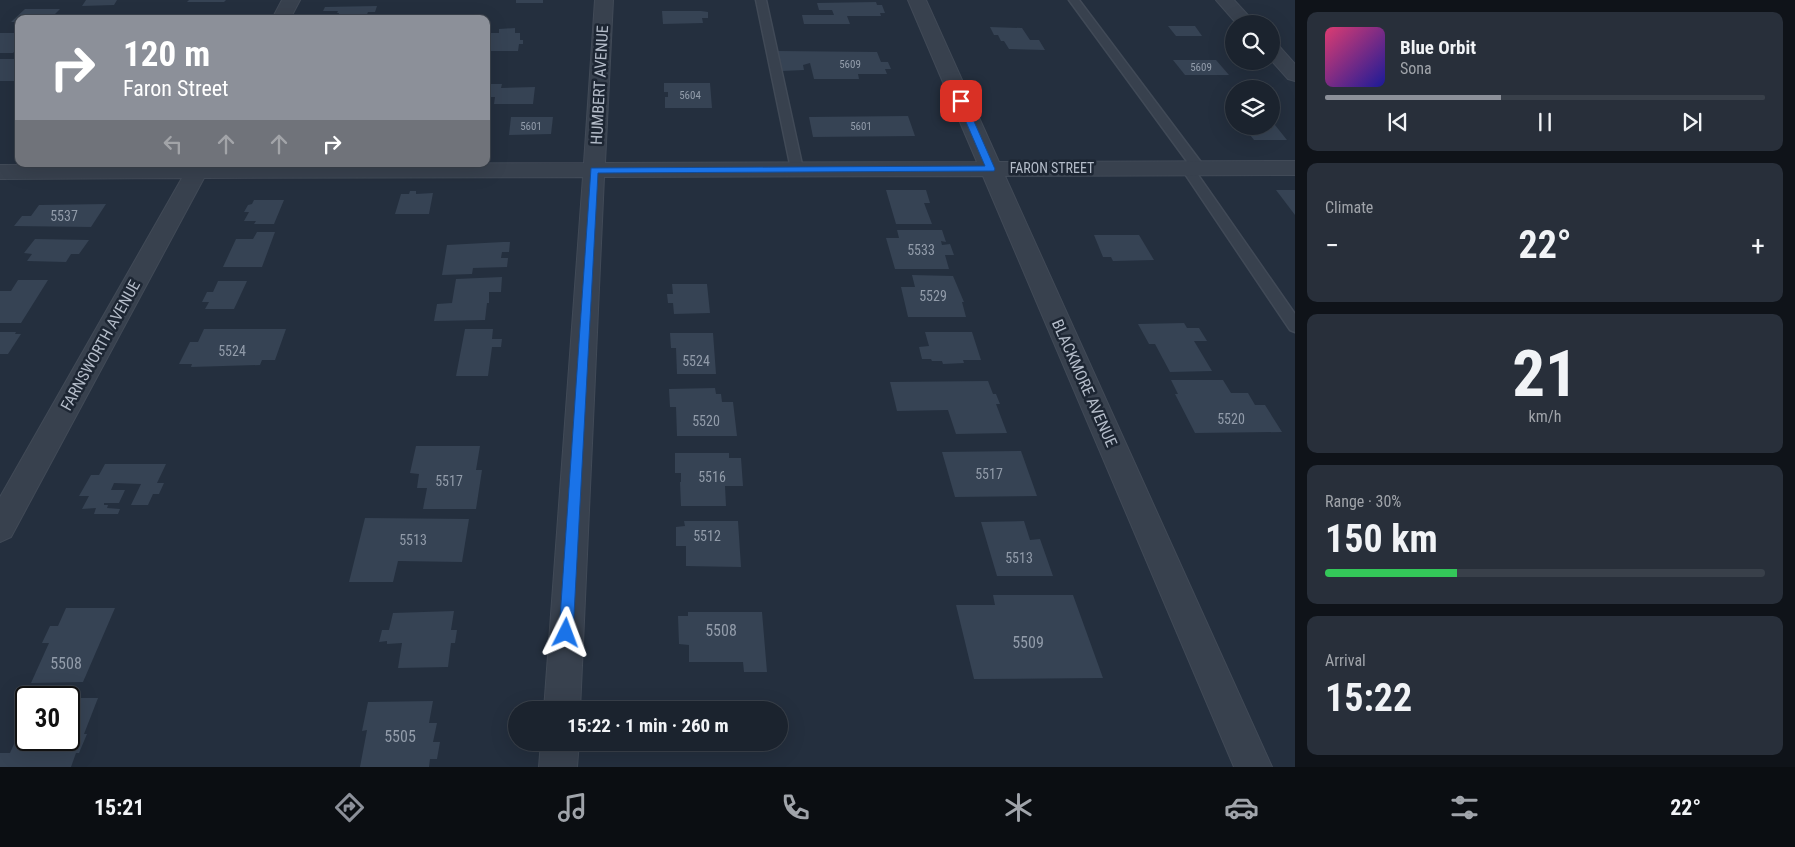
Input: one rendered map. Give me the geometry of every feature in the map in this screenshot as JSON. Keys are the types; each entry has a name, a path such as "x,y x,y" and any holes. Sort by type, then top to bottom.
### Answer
{"street":[{"path":"283,15 291,0"},
{"name":"HUMBERT AVENUE","path":"563,701 604,0"},
{"name":"BLACKMORE AVENUE","path":"917,0 1253,767"},
{"path":"1225,0 1239,15"},
{"path":"1280,59 1295,75"},
{"name":"FARON STREET","path":"0,172 199,168 594,170 1295,168"},
{"name":"FARNSWORTH AVENUE","path":"0,527 199,168"},
{"path":"558,767 559,751"}],"lane":[{"path":"761,0 797,169"},
{"path":"1074,0 1192,168 1295,326"}],"building":[{"path":"86,0 117,0 114,5 82,6"},
{"path":"189,0 226,0 224,2 187,2"},
{"path":"516,0 543,0 543,3 516,3"},
{"path":"876,2 877,5 882,5 885,13 880,13 881,16 847,16 850,24 804,24 802,15 834,15 832,10 819,10 817,3"},
{"path":"377,6 375,12 368,12 367,15 338,15 338,11 323,11 325,7"},
{"path":"25,9 60,9 54,15 19,15"},
{"path":"662,11 708,12 708,18 702,18 703,23 663,24"},
{"path":"1168,26 1195,26 1202,36 1176,36"},
{"path":"990,27 1022,28 1030,40 1039,40 1045,50 1009,49 998,35 994,35"},
{"path":"515,28 515,33 520,33 520,40 523,40 523,44 519,44 518,51 490,51 490,33 499,33 499,29"},
{"path":"0,33 15,33 15,51 13,53 0,53"},
{"path":"778,51 877,52 881,62 888,62 891,69 885,69 887,74 858,74 859,79 814,79 810,63 803,65 804,70 782,71"},
{"path":"0,59 15,59 15,81 0,81"},
{"path":"1173,60 1216,60 1229,75 1185,75"},
{"path":"664,83 710,83 712,108 665,108 665,97 668,97 668,92 664,92"},
{"path":"490,84 502,84 501,88 535,87 533,104 494,104 495,97 490,97"},
{"path":"908,116 915,136 813,137 809,117"},
{"path":"511,117 553,117 551,134 509,135"},
{"path":"1280,131 1287,140 1254,140 1250,135 1280,135"},
{"path":"886,190 926,190 930,203 924,203 932,224 896,224"},
{"path":"1276,190 1295,190 1295,215"},
{"path":"410,191 416,191 416,194 433,193 429,214 395,214 401,194 409,194"},
{"path":"254,200 284,200 274,224 254,224 256,221 244,221 249,212 244,212"},
{"path":"106,204 91,227 14,226 22,216 31,216 39,205"},
{"path":"897,230 942,230 946,242 941,241 942,245 950,244 954,255 945,255 949,269 895,269 886,238 899,238"},
{"path":"257,232 275,232 262,267 223,267 236,239 253,239"},
{"path":"1094,235 1139,235 1154,260 1113,261 1111,257 1103,257"},
{"path":"35,239 89,240 79,254 71,254 66,262 27,261 32,254 24,253"},
{"path":"510,242 509,252 502,252 501,258 508,258 507,267 473,268 472,274 442,275 447,245"},
{"path":"912,275 953,276 964,302 962,302 966,317 908,317 901,287 915,287"},
{"path":"502,277 501,292 489,292 489,303 487,303 485,320 434,321 437,304 452,303 456,279"},
{"path":"18,280 48,280 21,323 0,323 0,291 11,291"},
{"path":"218,281 247,281 234,309 205,309 209,302 202,302 207,292 213,292"},
{"path":"672,284 707,284 710,313 674,314 673,303 668,303 667,294 673,294"},
{"path":"1184,323 1187,328 1199,328 1207,341 1194,341 1212,371 1170,372 1155,344 1149,344 1138,324"},
{"path":"204,329 286,329 275,360 262,360 260,365 191,367 192,364 179,364 190,342 198,342"},
{"path":"465,329 493,329 492,339 502,339 501,347 492,347 488,376 456,376"},
{"path":"0,332 16,332 15,334 21,334 8,354 0,354"},
{"path":"925,332 972,332 981,360 963,360 964,363 943,364 942,361 922,359 919,347 929,346"},
{"path":"670,333 713,333 716,374 677,374 676,348 671,348"},
{"path":"1171,380 1223,380 1231,393 1248,393 1255,405 1265,405 1282,432 1195,433 1175,394 1178,394"},
{"path":"988,381 993,394 996,394 1000,404 996,404 1007,433 956,434 948,410 897,411 890,382"},
{"path":"715,388 716,394 721,394 722,402 733,402 737,436 677,436 676,407 670,407 669,389"},
{"path":"416,446 480,446 476,470 482,470 476,509 423,509 427,488 417,488 419,474 410,473"},
{"path":"1021,451 1037,496 955,497 942,452"},
{"path":"675,453 729,453 729,458 741,458 743,486 725,486 726,506 681,506 681,473 675,473"},
{"path":"105,464 166,464 157,483 164,483 159,494 153,494 148,505 131,505 141,484 114,483 111,490 125,490 119,503 104,503 104,505 108,505 107,508 120,509 118,514 94,514 96,508 82,509 89,496 79,496 91,475 99,475"},
{"path":"365,518 469,519 462,562 398,561 393,582 349,582"},
{"path":"684,521 738,521 741,567 686,566 686,546 676,546 676,527 685,526"},
{"path":"1024,521 1030,540 1040,539 1053,576 997,576 981,522"},
{"path":"993,595 1073,595 1103,678 974,679 956,605 995,605"},
{"path":"66,608 115,608 83,682 31,683 49,643 42,643 50,626 58,626"},
{"path":"454,611 451,630 457,630 455,643 451,643 448,667 398,668 402,643 387,644 387,641 379,642 382,630 389,630 393,613"},
{"path":"688,612 762,612 767,672 744,672 743,662 689,662 689,645 679,644 678,616 688,616"},
{"path":"80,698 98,698 84,734 87,734 80,751"},
{"path":"433,701 429,723 437,723 433,742 440,742 437,759 430,759 429,767 360,767 367,730 362,731 368,702"},
{"path":"15,742 15,751 80,751 76,753 71,767 0,767 0,753 10,753"}],"route":[{"path":"566,633 594,170 991,169 961,101"}]}
